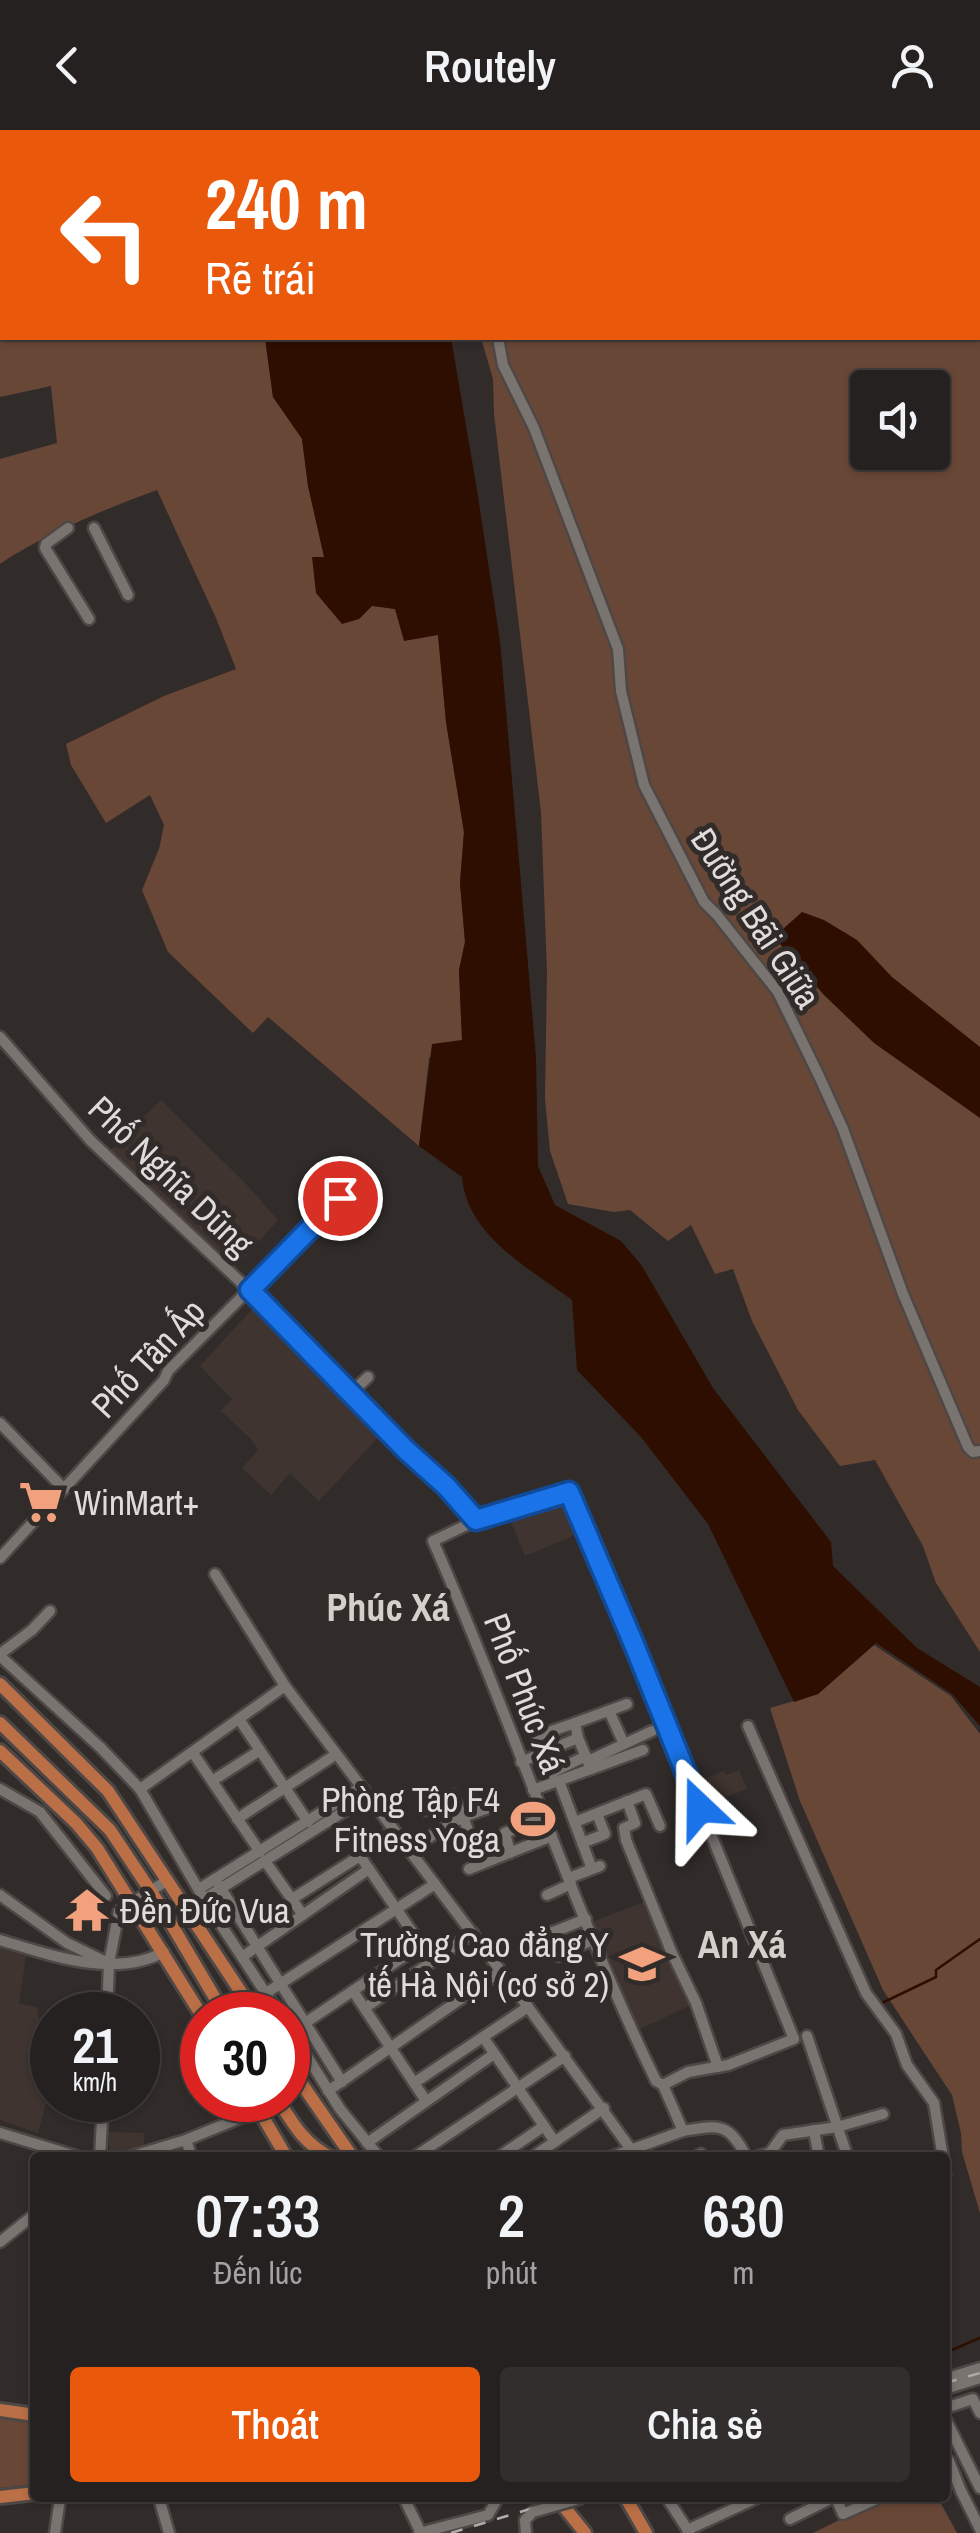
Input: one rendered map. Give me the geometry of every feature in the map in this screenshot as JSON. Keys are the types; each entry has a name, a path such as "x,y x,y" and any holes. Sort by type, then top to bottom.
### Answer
{"main road":[{"path":"0,1684 108,1791 241,1992"},
{"path":"0,1723 110,1830 212,1992"},
{"path":"0,1750 7,1765 86,1834 188,1992"},
{"path":"310,2096 349,2152"},
{"path":"266,2122 283,2152"},
{"path":"291,2122 303,2152"},
{"path":"297,2131 322,2152"},
{"path":"0,2410 30,2415"},
{"path":"0,2497 30,2494"},
{"path":"560,2502 585,2533"},
{"path":"628,2502 646,2533"}],"street":[{"name":"Đường Bãi Giữa","path":"498,340 503,365 534,428 618,649 621,692 644,785 704,902 778,992 842,1129 903,1294 968,1447 973,1452 980,1451"},
{"path":"68,528 45,548 89,619"},
{"path":"94,528 128,595"},
{"name":"Phố Nghĩa Dũng","path":"0,1037 90,1140 250,1290 476,1520"},
{"name":"Phố Tân Ấp","path":"0,1558 164,1380 168,1370 340,1198"},
{"path":"351,1392 368,1377"},
{"path":"0,1424 64,1489"},
{"path":"476,1520 569,1492 794,2039 718,2067 688,2072 664,2085"},
{"name":"Phố Phúc Xá","path":"476,1520 433,1541 632,2030 656,2081 664,2085 683,2131"},
{"path":"215,1574 285,1686 335,1755 640,2152"},
{"path":"50,1611 0,1655 140,1789 265,1992"},
{"path":"140,1789 285,1686"},
{"path":"538,1736 627,1704"},
{"path":"609,1711 624,1744"},
{"path":"240,1719 308,1822"},
{"path":"575,1724 589,1762"},
{"path":"748,1726 866,1994 896,2034 907,2065 934,2103 942,2152"},
{"path":"532,1790 652,1731"},
{"path":"522,1762 578,1738"},
{"path":"589,1762 644,1750"},
{"path":"212,1781 258,1751"},
{"path":"192,1752 303,1915"},
{"path":"238,1819 335,1755"},
{"path":"548,1894 596,1868 555,1777"},
{"path":"0,1788 40,1812 106,1896"},
{"path":"202,1894 364,1793"},
{"path":"262,1856 308,1822 364,1793"},
{"path":"425,1810 452,1794 463,1818 475,1867 552,1836"},
{"path":"575,1822 646,1794 660,1826"},
{"path":"628,1802 635,1823 624,1828 626,1840 696,2003 718,2067"},
{"path":"408,1850 488,1808"},
{"path":"582,1843 605,1834 596,1814"},
{"path":"510,1852 504,1833 545,1818"},
{"path":"292,1900 393,1830"},
{"path":"360,1856 432,1961"},
{"path":"242,1957 369,1869"},
{"path":"108,1992 119,1910 168,1880"},
{"path":"218,1884 286,1992"},
{"path":"269,1992 434,1884"},
{"path":"0,1895 67,1943 110,1964"},
{"path":"540,1935 586,1919"},
{"path":"364,2008 473,1934"},
{"path":"0,1940 63,1959 110,1964 151,1959 164,1952"},
{"path":"558,1956 594,1940"},
{"path":"63,1959 69,1952 67,1943"},
{"path":"310,2020 422,1945"},
{"path":"328,2091 501,1971"},
{"path":"354,1991 426,2101"},
{"path":"414,2083 528,2006"},
{"path":"310,2031 342,2082"},
{"path":"808,2036 846,2152"},
{"path":"483,2037 554,2142"},
{"path":"368,2143 494,2054"},
{"path":"422,2152 565,2056"},
{"path":"310,2062 340,2109 375,2152"},
{"path":"540,2152 604,2108"},
{"path":"771,2152 783,2135 884,2114"},
{"path":"100,2152 102,2122"},
{"path":"146,2152 186,2140 222,2122"},
{"path":"506,2152 544,2126"},
{"path":"621,2152 683,2131 713,2126 725,2128 746,2152"},
{"path":"814,2130 818,2152"},
{"path":"0,2133 62,2152"},
{"path":"186,2140 190,2152"},
{"path":"0,2242 30,2218"},
{"path":"950,2377 980,2368"},
{"path":"950,2387 980,2378"},
{"path":"950,2406 973,2399 980,2412"},
{"path":"950,2426 975,2466 980,2488"},
{"path":"950,2464 954,2477 975,2506 980,2528"},
{"path":"954,2477 975,2466"},
{"path":"55,2533 59,2502"},
{"path":"160,2502 169,2533"},
{"path":"406,2502 420,2533 488,2515 496,2502"},
{"path":"526,2533 525,2520 533,2512 568,2502"},
{"path":"670,2502 688,2532 749,2502"},
{"path":"790,2519 811,2502"},
{"path":"836,2502 843,2514 870,2502"}],"shaded area":[{"path":"0,340 265,340 273,397 302,438 308,486 325,558 313,557 359,619 372,605 395,609 438,634 446,722 464,832 460,883 465,942 459,970 462,1040 429,1058 419,1146 268,1017 253,1033 168,952 142,890 164,825 150,795 106,823 71,765 66,744 164,696 236,669 157,490 76,523 0,564 0,459 57,443 51,386 0,397"},
{"path":"265,340 451,340 500,641 536,1057 538,1166 555,1205 621,1241 642,1266 713,1388 831,1542 833,1566 917,1648 980,1687 980,1726 952,1694 876,1643 818,1694 794,1702 708,1524 641,1437 577,1370 572,1300 503,1249 475,1217 462,1177 419,1146 432,1044 462,1040 459,970 465,942 460,883 464,832 446,722 438,635 404,641 395,609 372,606 359,619 342,624 316,593 312,557 324,557 302,439 273,397"},
{"path":"482,340 980,340 980,1652 936,1583 923,1546 875,1460 840,1466 798,1410 752,1321 733,1269 715,1274 691,1225 668,1241 630,1210 614,1212 568,1204 550,1151 545,1099 547,972 541,812 493,379"},
{"path":"802,912 857,940 892,977 980,1047 980,1118 874,1043 824,995 774,937"},
{"path":"161,1100 278,1220 237,1266 111,1150"},
{"path":"253,1308 384,1431 319,1501 290,1473 271,1495 242,1468 258,1450 221,1411 232,1399 200,1366"},
{"path":"564,1495 580,1533 525,1556 507,1512"},
{"path":"874,1645 951,1696 980,1734 980,2213 962,2152 952,2095 883,1990 800,1801 770,1708 818,1694"},
{"path":"739,1770 747,1789 707,1804 703,1792 695,1794 691,1784 724,1771 726,1775"},
{"name":"Trường Cao đẳng Y tế Hà Nội (cơ sở 2)","path":"649,1900 691,2005 638,2030 592,1922"},
{"path":"0,1948 26,1956 19,2004 30,2006 30,2122 41,2122 38,2133 0,2120"},
{"path":"109,2132 144,2133 144,2146 125,2152 109,2150"},
{"path":"0,2416 30,2420 30,2485 0,2488"},
{"path":"876,2502 940,2502 957,2533 813,2533"}],"waterway":[{"path":"882,2003 936,1977 936,1970 980,1939"},
{"path":"950,2351 980,2338"}],"railway":[{"path":"950,2382 980,2373"},
{"path":"451,2533 553,2502"}],"place":[{"name":"WinMart+","path":"41,1502"},
{"name":"Phòng Tập F4 Fitness Yoga","path":"533,1819"},
{"name":"Đền Đức Vua","path":"87,1910"},
{"name":"Trường Cao đẳng Y tế Hà Nội (cơ sở 2)","path":"642,1964"}],"district":[{"name":"Phúc Xá","path":"388,1607"},
{"name":"An Xá","path":"742,1944"}],"route":[{"path":"340,1198 250,1290 476,1520 569,1492 700,1808"}]}
